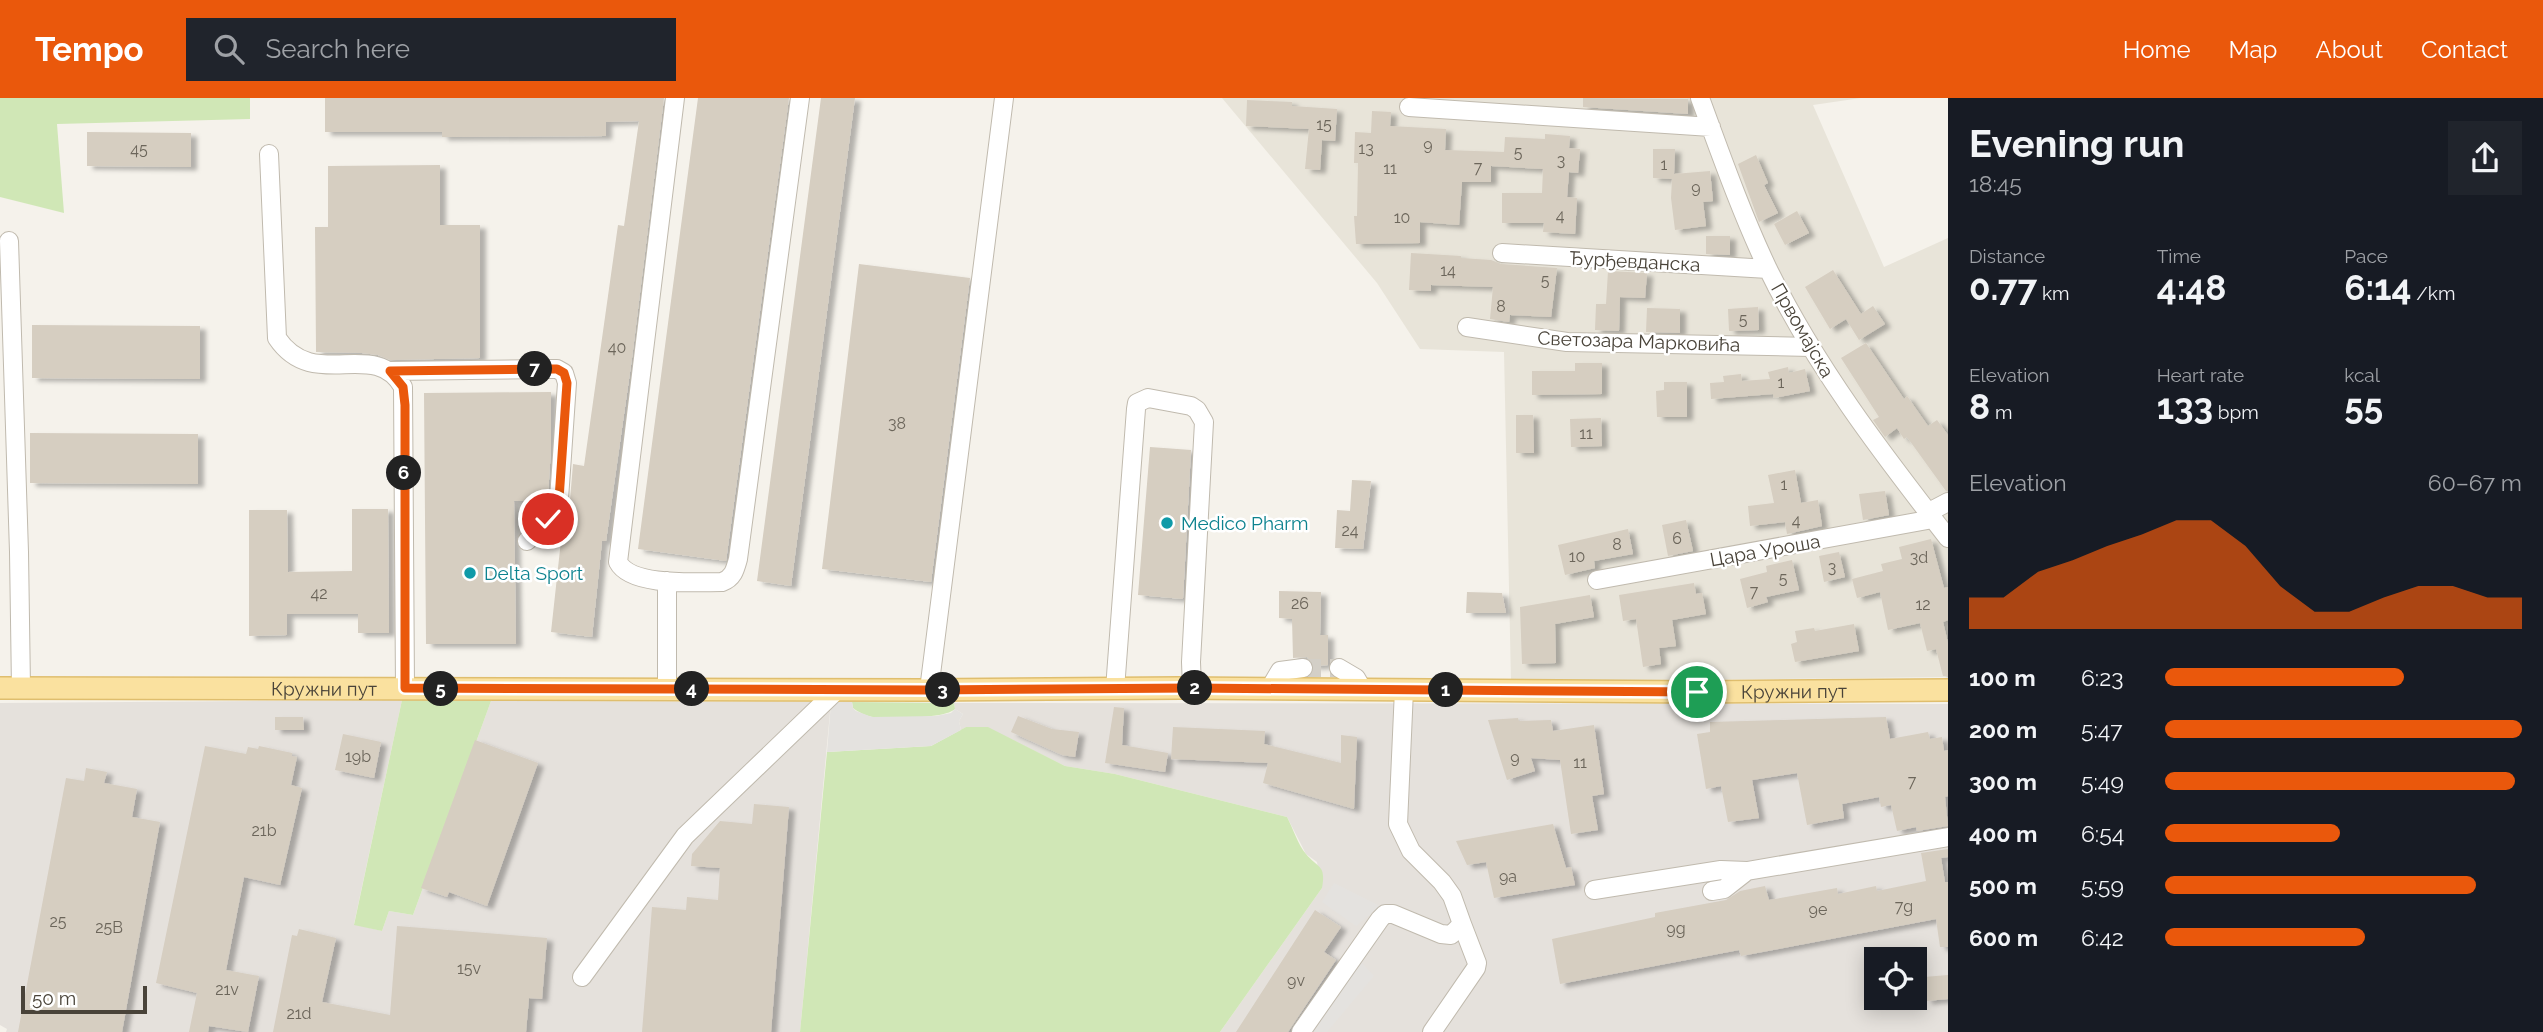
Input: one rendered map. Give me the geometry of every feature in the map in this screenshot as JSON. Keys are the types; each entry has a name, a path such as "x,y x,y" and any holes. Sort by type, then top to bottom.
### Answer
{"main road":[{"name":"Кружни пут","path":"10,688 1270,688 1697,692 1948,690"}],"street":[{"path":"675,98 618,562 621,569 634,576 667,582 722,582 734,573 738,559 800,98"},
{"path":"929,690 1004,98"},
{"name":"Првомајска","path":"1700,98 1736,198 1768,269 1811,347 1856,418 1948,538"},
{"path":"1409,107 1711,127"},
{"path":"269,154 277,338 294,358 309,364 382,366 390,371 403,387 405,688"},
{"path":"9,241 19,552 10,688"},
{"name":"Ђурђевданска","path":"1502,253 1768,269"},
{"name":"Светозара Марковића","path":"1467,327 1567,342 1811,347"},
{"path":"390,371 557,369 564,373 567,383 559,499 548,519 527,541"},
{"path":"1115,689 1136,409 1137,404 1148,398 1191,406 1204,422 1191,662 1192,688"},
{"name":"Цара Уроша","path":"1597,580 1930,516 1948,502"},
{"path":"667,582 667,688"},
{"path":"1270,688 1280,671 1303,668"},
{"path":"1339,668 1356,678 1363,690"},
{"path":"582,977 685,836 837,690"},
{"path":"1404,690 1398,824 1411,851 1452,896 1477,963 1432,1032"},
{"path":"1594,890 1721,870 1747,871 1948,837"},
{"path":"1712,891 1724,889 1747,871"},
{"path":"1301,1032 1385,914 1392,914 1441,934 1451,935 1462,924"}],"shaded area":[{"path":"1222,98 1861,98 1813,105 1884,267 1948,238 1948,677 1511,682 1504,352 1420,349 1377,283"},
{"path":"402,700 354,924 382,931 389,911 413,915 491,701 831,702 800,1032 6,1032 7,1029 0,1025 0,703"},
{"path":"831,702 852,702 856,711 872,717 936,716 951,713 955,709 963,714 959,721 961,730 931,746 827,752"},
{"path":"954,703 1948,704 1948,1032 1220,1032 1322,888 1317,862 1306,854 1287,817 1115,774 1065,766 988,728 966,727 961,730 959,721 963,714 955,709"},
{"path":"1334,883 1380,906 1356,926 1322,902"},
{"path":"1359,960 1374,976 1327,1032 1307,1032"}],"green space":[{"path":"0,98 250,98 250,119 57,124 64,213 0,197"},
{"path":"402,700 491,701 413,915 389,911 382,931 354,925"},
{"path":"852,702 954,703 955,709 940,715 880,718 853,708"},
{"path":"966,727 988,727 1065,766 1115,774 1287,817 1303,850 1322,871 1322,888 1220,1032 800,1032 827,752 931,746"}],"building":[{"path":"325,98 664,98 632,358 606,541 602,541 592,637 551,632 564,513 570,500 573,464 584,466 618,225 624,226 639,121 606,122 606,136 442,137 442,132 325,132"},
{"path":"698,98 789,98 726,561 638,549"},
{"path":"821,98 855,98 791,586 757,581"},
{"path":"1583,98 1688,99 1688,114 1583,107"},
{"path":"1247,100 1292,102 1292,106 1337,109 1335,141 1322,140 1320,170 1305,169 1309,129 1246,126"},
{"path":"1372,111 1391,112 1390,126 1446,129 1445,150 1504,152 1505,137 1545,139 1545,134 1570,136 1569,148 1580,149 1578,173 1569,172 1567,197 1577,198 1575,234 1543,232 1544,223 1502,223 1502,193 1542,193 1543,169 1491,166 1491,182 1462,182 1459,225 1420,222 1420,243 1356,244 1354,216 1357,216 1358,163 1354,163 1355,132 1371,133"},
{"path":"87,132 191,133 191,167 87,166"},
{"path":"1653,149 1675,149 1674,174 1710,171 1713,201 1703,202 1706,226 1675,230 1671,198 1672,179 1653,178"},
{"path":"1756,155 1768,183 1764,185 1778,213 1759,222 1738,164"},
{"path":"440,165 440,225 480,225 480,358 390,360 362,353 316,352 315,227 328,227 328,166"},
{"path":"1797,211 1809,233 1785,245 1774,224"},
{"path":"1706,236 1730,236 1730,255 1706,254"},
{"path":"1411,253 1461,256 1501,264 1557,268 1551,317 1510,315 1509,322 1490,319 1493,287 1431,285 1431,291 1409,290"},
{"path":"859,264 970,278 931,582 822,569"},
{"path":"1833,270 1861,314 1873,306 1885,324 1859,340 1846,319 1830,329 1805,287"},
{"path":"1608,271 1647,273 1645,298 1620,297 1619,331 1595,330 1596,304 1606,304"},
{"path":"1758,307 1759,330 1729,331 1728,309"},
{"path":"1647,308 1680,309 1680,333 1646,332"},
{"path":"32,325 200,326 200,379 32,378"},
{"path":"1866,343 1904,399 1907,396 1928,426 1937,420 1948,435 1948,491 1907,437 1904,439 1897,428 1885,437 1873,420 1879,417 1841,358"},
{"path":"1575,363 1602,363 1602,394 1532,395 1532,371 1575,371"},
{"path":"1788,367 1789,373 1805,369 1810,391 1774,398 1773,394 1711,399 1710,383 1724,382 1723,376 1741,374 1742,381 1770,379 1768,372"},
{"path":"1664,382 1687,382 1687,417 1657,417 1656,391 1664,390"},
{"name":"Delta Sport","path":"551,392 548,496 545,501 514,501 516,644 426,644 424,393"},
{"path":"1516,415 1533,415 1534,453 1516,453"},
{"path":"1601,418 1602,446 1571,447 1570,419"},
{"path":"30,433 198,434 198,484 30,483"},
{"name":"Medico Pharm","path":"1150,447 1191,450 1183,599 1138,595"},
{"path":"1795,470 1801,503 1818,500 1822,526 1787,534 1785,522 1750,526 1748,506 1774,503 1768,475"},
{"path":"1352,480 1371,481 1363,549 1335,548 1337,510 1350,511"},
{"path":"1885,491 1889,515 1863,520 1859,494"},
{"path":"352,509 388,509 389,633 358,633 358,614 287,614 287,635 249,636 249,510 287,510 288,572 352,571"},
{"path":"1686,520 1693,551 1668,556 1662,525"},
{"path":"1628,529 1633,554 1594,561 1595,568 1565,575 1558,545"},
{"path":"1931,539 1944,588 1948,587 1948,620 1943,622 1948,643 1948,676 1943,676 1936,649 1927,651 1920,623 1888,630 1880,592 1857,598 1852,579 1883,571 1881,564 1902,559 1899,547"},
{"path":"1839,552 1845,577 1824,582 1819,556"},
{"path":"1792,560 1799,590 1766,597 1768,602 1747,608 1740,579 1767,572 1766,566"},
{"path":"1694,583 1696,594 1702,593 1706,614 1672,620 1676,646 1659,648 1661,664 1643,667 1636,619 1623,621 1619,595"},
{"path":"1279,591 1321,592 1320,635 1328,635 1328,665 1314,666 1307,657 1293,658 1292,619 1279,618"},
{"path":"1467,592 1502,593 1506,613 1466,613"},
{"path":"1590,595 1594,617 1555,624 1556,663 1522,664 1520,607"},
{"path":"1854,624 1859,651 1795,662 1791,644 1797,642 1795,631 1814,628 1815,631"},
{"path":"1114,707 1124,708 1122,745 1168,753 1165,772 1105,763"},
{"path":"1018,716 1052,729 1079,732 1075,757 1062,755 1011,732"},
{"path":"275,717 303,717 304,730 275,730"},
{"path":"1886,717 1890,739 1928,732 1930,739 1942,737 1944,751 1948,750 1948,796 1945,797 1948,826 1917,831 1916,827 1897,831 1891,805 1881,807 1879,797 1842,804 1844,818 1807,825 1797,773 1752,780 1759,818 1728,822 1721,786 1706,789 1697,734 1710,732 1710,722"},
{"path":"1518,718 1519,721 1551,720 1553,731 1594,725 1604,794 1592,796 1598,830 1571,834 1560,760 1531,758 1535,771 1507,780 1488,720"},
{"path":"1173,727 1265,731 1264,744 1341,763 1341,735 1357,737 1354,809 1263,783 1268,763 1171,759"},
{"path":"343,734 381,742 374,778 335,770"},
{"path":"475,740 538,763 487,906 449,892 447,897 421,888"},
{"path":"205,746 246,754 248,747 258,749 259,746 292,753 292,756 297,757 291,785 302,788 280,885 244,877 226,970 259,976 248,1032 209,1026 208,1032 189,1032 197,993 156,983"},
{"path":"86,768 107,772 104,783 137,789 132,817 160,822 122,1032 18,1032 66,778 84,781"},
{"path":"754,804 789,807 771,1032 642,1032 652,907 686,910 687,897 718,900 720,868 691,866 692,854 720,821 752,824"},
{"path":"1553,824 1566,868 1571,867 1575,885 1494,898 1486,862 1467,865 1456,841"},
{"path":"1948,849 1948,857 1941,858 1945,882 1948,882 1948,947 1940,947 1936,919 1741,956 1739,950 1560,984 1552,939 1655,917 1655,913 1726,900 1740,891 1765,886 1769,900 1837,888 1838,894 1876,886 1877,891 1926,881 1921,853"},
{"path":"1315,910 1341,927 1324,952 1336,960 1288,1032 1236,1032"},
{"path":"397,926 547,938 542,999 529,998 526,1032 273,1032 292,935 297,936 299,929 336,938 322,1002 390,1015"},
{"path":"1948,975 1948,999 1927,1001 1927,977"}],"tunnel":[{"path":"1303,668 1339,668"}],"place":[{"name":"Medico Pharm","path":"1167,523"},
{"name":"Delta Sport","path":"470,573"}],"route":[{"path":"548,519 559,499 567,383 564,373 557,369 390,371 403,387 405,405 405,688 1192,688 1697,692"}]}
